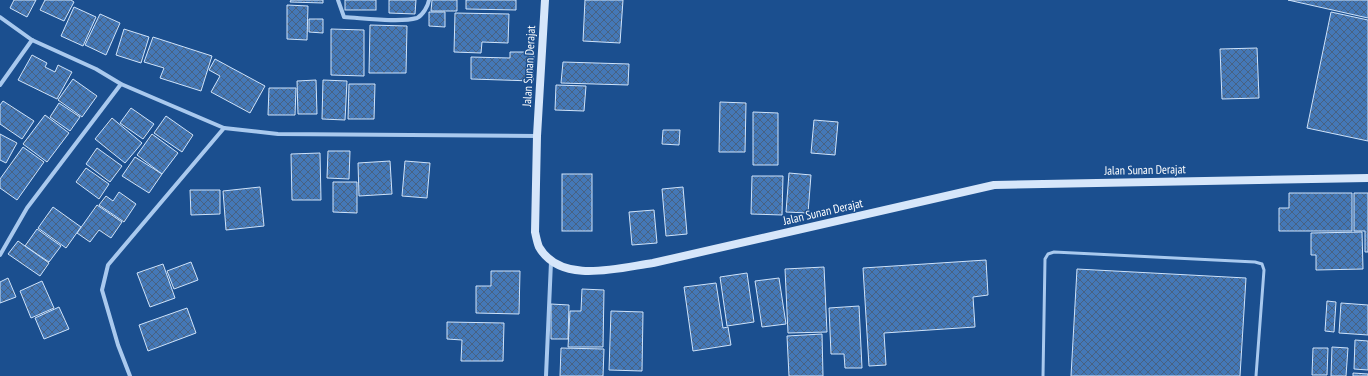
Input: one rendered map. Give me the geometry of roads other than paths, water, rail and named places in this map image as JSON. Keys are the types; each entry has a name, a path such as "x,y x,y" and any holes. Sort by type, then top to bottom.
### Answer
{"street":[{"path":"338,0 344,17 404,20 418,17 424,12 429,0"},
{"name":"Jalan Sunan Derajat","path":"545,0 537,136 535,232 539,246 551,262 566,268 589,271 653,263 994,185 1368,178"},
{"path":"0,17 32,40 96,69 122,84 224,128 278,134 537,136"},
{"path":"0,85 32,40"},
{"path":"0,255 27,208 122,84"},
{"path":"130,376 118,345 102,290 108,265 224,128"},
{"path":"546,376 551,262"}],"lane":[{"path":"1043,376 1045,259 1048,254 1054,252 1255,262 1262,264 1264,270 1256,376"}]}
